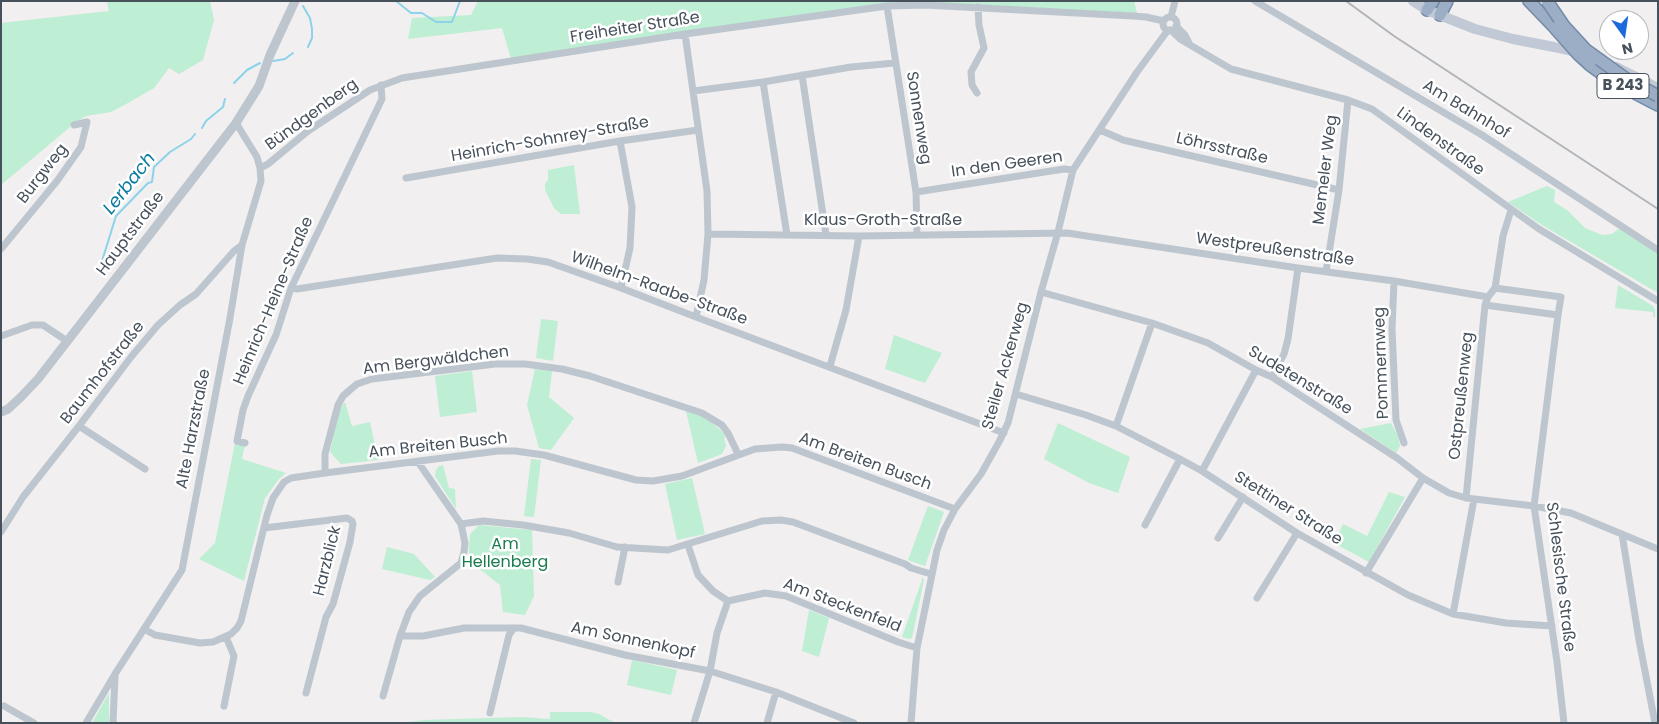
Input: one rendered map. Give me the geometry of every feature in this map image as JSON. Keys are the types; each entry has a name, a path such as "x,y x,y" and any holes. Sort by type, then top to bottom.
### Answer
{"highway":[{"path":"1440,15 1447,1"},
{"path":"1529,1 1555,28"},
{"name":"B 243","path":"1538,1 1555,28 1579,55 1600,73 1658,105"},
{"name":"B 243","path":"1547,1 1564,26 1586,50 1625,78 1658,96"}],"main road":[{"path":"1413,1 1430,6 1440,15 1456,23 1493,34 1594,57 1658,88"}],"street":[{"name":"Hauptstraße","path":"1,412 8,409 21,397 68,341 236,123 259,86 295,1"},
{"path":"1171,17 1175,1"},
{"name":"Am Bahnhof","path":"1255,1 1482,135 1658,250"},
{"name":"Freiheiter Straße","path":"381,85 402,78 685,34 887,6 978,7 1133,16 1164,21"},
{"name":"Sonnenweg","path":"887,6 916,192 917,234"},
{"path":"977,93 972,85 971,72 984,48 979,25 978,7"},
{"path":"1171,17 1176,20 1172,29 1164,26 1164,21 1171,17"},
{"name":"Lindenstraße","path":"1172,29 1180,39 1231,69 1348,100 1372,109 1539,229 1658,301"},
{"name":"Steiler Ackerweg","path":"911,723 917,648 937,550 944,530 955,510 981,474 1004,433 1016,394 1073,170 1137,72 1172,29"},
{"path":"685,34 707,191 708,234 704,280 696,317"},
{"path":"693,91 763,82 851,67 895,63"},
{"path":"802,75 826,235"},
{"path":"763,82 787,235"},
{"name":"Bündgenberg","path":"260,168 268,164 308,131 370,90 381,85"},
{"name":"Heinrich-Heine-Straße","path":"245,443 237,441 243,410 248,396 276,335 291,288 382,99 381,85"},
{"name":"Memeler Weg","path":"1326,272 1348,100"},
{"name":"Burgweg","path":"1,249 58,180 82,147 87,122 74,125"},
{"name":"Alte Harzstraße","path":"86,723 182,570 242,245 259,188 260,168 257,157 236,123"},
{"name":"Heinrich-Sohnrey-Straße","path":"406,178 620,141 698,130"},
{"name":"Löhrsstraße","path":"1100,130 1123,140 1338,190"},
{"path":"620,141 632,207 630,248 621,288"},
{"name":"In den Geeren","path":"916,192 1064,169 1073,170"},
{"path":"1485,305 1558,315 1560,297 1495,288 1503,236 1511,210"},
{"name":"Klaus-Groth-Straße","path":"708,234 859,236 1058,232"},
{"name":"Westpreußenstraße","path":"1058,232 1394,281 1488,297"},
{"path":"830,366 846,310 859,236"},
{"name":"Baumhofstraße","path":"1,532 23,496 131,357 158,325 180,305 196,294 234,251 242,245"},
{"name":"Wilhelm-Raabe-Straße","path":"291,288 297,289 488,260 513,258 548,262 830,366 1004,433"},
{"path":"1272,377 1284,354 1288,339 1298,268"},
{"name":"Pommernweg","path":"1394,281 1392,329 1396,420 1404,443"},
{"name":"Ostpreußenweg","path":"1466,498 1485,305 1495,288"},
{"name":"Sudetenstraße","path":"1041,292 1152,323 1208,343 1272,377 1397,458 1423,478 1449,493 1466,498 1571,512 1658,549"},
{"name":"Schlesische Straße","path":"1558,315 1534,506 1564,723"},
{"path":"1116,426 1152,323"},
{"path":"1,336 32,326 43,325 68,341"},
{"name":"Am Bergwäldchen","path":"325,473 325,454 338,405 343,396 357,384 372,380 495,364 525,364 562,369 590,376 697,411 722,425 738,454"},
{"path":"1202,471 1256,370"},
{"name":"Stettiner Straße","path":"1016,394 1116,426 1202,471 1297,533 1408,595 1453,614 1506,624 1552,626"},
{"path":"79,426 145,469"},
{"name":"Am Breiten Busch","path":"226,637 237,628 241,621 273,498 284,482 291,478 498,451 544,454 636,480 653,481 682,476 755,449 769,447 792,448 955,510"},
{"path":"1145,525 1180,459"},
{"path":"383,696 400,636 409,612 420,596 461,563 465,544 461,524 418,462"},
{"path":"1366,573 1423,478"},
{"path":"1218,538 1243,497"},
{"path":"1453,614 1474,499"},
{"name":"Harzblick","path":"264,528 347,518 353,524 333,604 326,617 306,693"},
{"path":"461,524 483,521 523,525 569,533 617,547 668,550 756,522 782,520 793,522 931,574"},
{"path":"1257,598 1297,533"},
{"path":"1622,534 1655,723"},
{"path":"688,545 698,575 713,591 728,601 717,633 710,671 694,723"},
{"path":"618,582 625,548"},
{"name":"Am Steckenfeld","path":"728,601 765,593 786,596 917,648"},
{"name":"Am Sonnenkopf","path":"400,636 422,636 464,628 521,628 625,655 710,671 776,692 854,723"},
{"path":"490,713 509,635 514,628"},
{"path":"144,629 155,634 200,642 213,642 226,637 234,656 224,706"},
{"path":"113,723 115,674"},
{"path":"767,723 776,692"},
{"path":"4,706 34,723"},
{"path":"829,723 832,714"}],"green space":[{"path":"107,1 210,1 214,20 203,60 179,74 169,68 154,88 111,112 86,116 76,122 1,185 1,23 109,11"},
{"path":"478,1 1134,1 1137,13 924,3 511,59 502,28 408,39 412,18 471,15"},
{"path":"574,165 580,214 561,214 554,208 545,190 548,170"},
{"path":"1547,186 1555,190 1554,202 1567,210 1585,228 1602,235 1612,234 1620,228 1658,253 1658,293 1542,225 1508,202"},
{"path":"1618,285 1653,306 1655,317 1653,317 1653,312 1615,308"},
{"path":"541,319 558,321 553,361 536,358"},
{"path":"894,335 942,353 925,383 885,369"},
{"path":"535,369 552,371 549,397 574,418 551,450 539,448 527,405"},
{"path":"472,371 477,412 440,417 435,376"},
{"path":"345,402 352,426 370,422 378,460 341,464 330,452 339,410"},
{"path":"686,411 701,416 724,433 726,436 724,438 726,446 722,454 698,463"},
{"path":"1058,423 1130,457 1118,493 1089,483 1044,459"},
{"path":"1391,423 1398,436 1400,446 1396,453 1360,429"},
{"path":"235,443 245,444 242,459 286,473 279,479 265,498 244,581 199,559 215,543"},
{"path":"531,459 541,460 534,517 524,516"},
{"path":"443,465 449,488 455,489 456,509 435,476 436,470 439,466"},
{"path":"692,478 705,534 677,540 665,484"},
{"path":"1389,492 1405,497 1369,562 1334,543 1343,524 1367,536"},
{"path":"928,506 944,512 925,566 908,560"},
{"name":"Am Hellenberg","path":"479,525 532,530 534,596 525,615 503,612 500,585 468,560 470,534"},
{"path":"387,547 414,554 435,577 430,580 382,569"},
{"path":"923,577 924,580 912,638 902,637"},
{"path":"809,610 829,618 819,657 802,651"},
{"path":"632,660 677,670 671,695 627,685"},
{"path":"109,693 109,723 92,723"},
{"path":"550,712 591,712 599,714 615,723 399,723 424,720 523,717 550,719"}],"waterway":[{"name":"Lerbach","path":"396,1 411,13 422,13 436,22 452,22 460,1"},
{"name":"Lerbach","path":"303,6 310,18 312,29 312,38 308,47"},
{"name":"Lerbach","path":"273,61 285,59 293,53"},
{"name":"Lerbach","path":"234,83 247,70 260,63"},
{"name":"Lerbach","path":"202,128 206,121 223,107 225,99"},
{"name":"Lerbach","path":"102,261 116,216 148,183 152,182 154,167 170,152 191,139 195,134"}],"railway":[{"path":"1346,1 1394,36 1658,209"}]}
